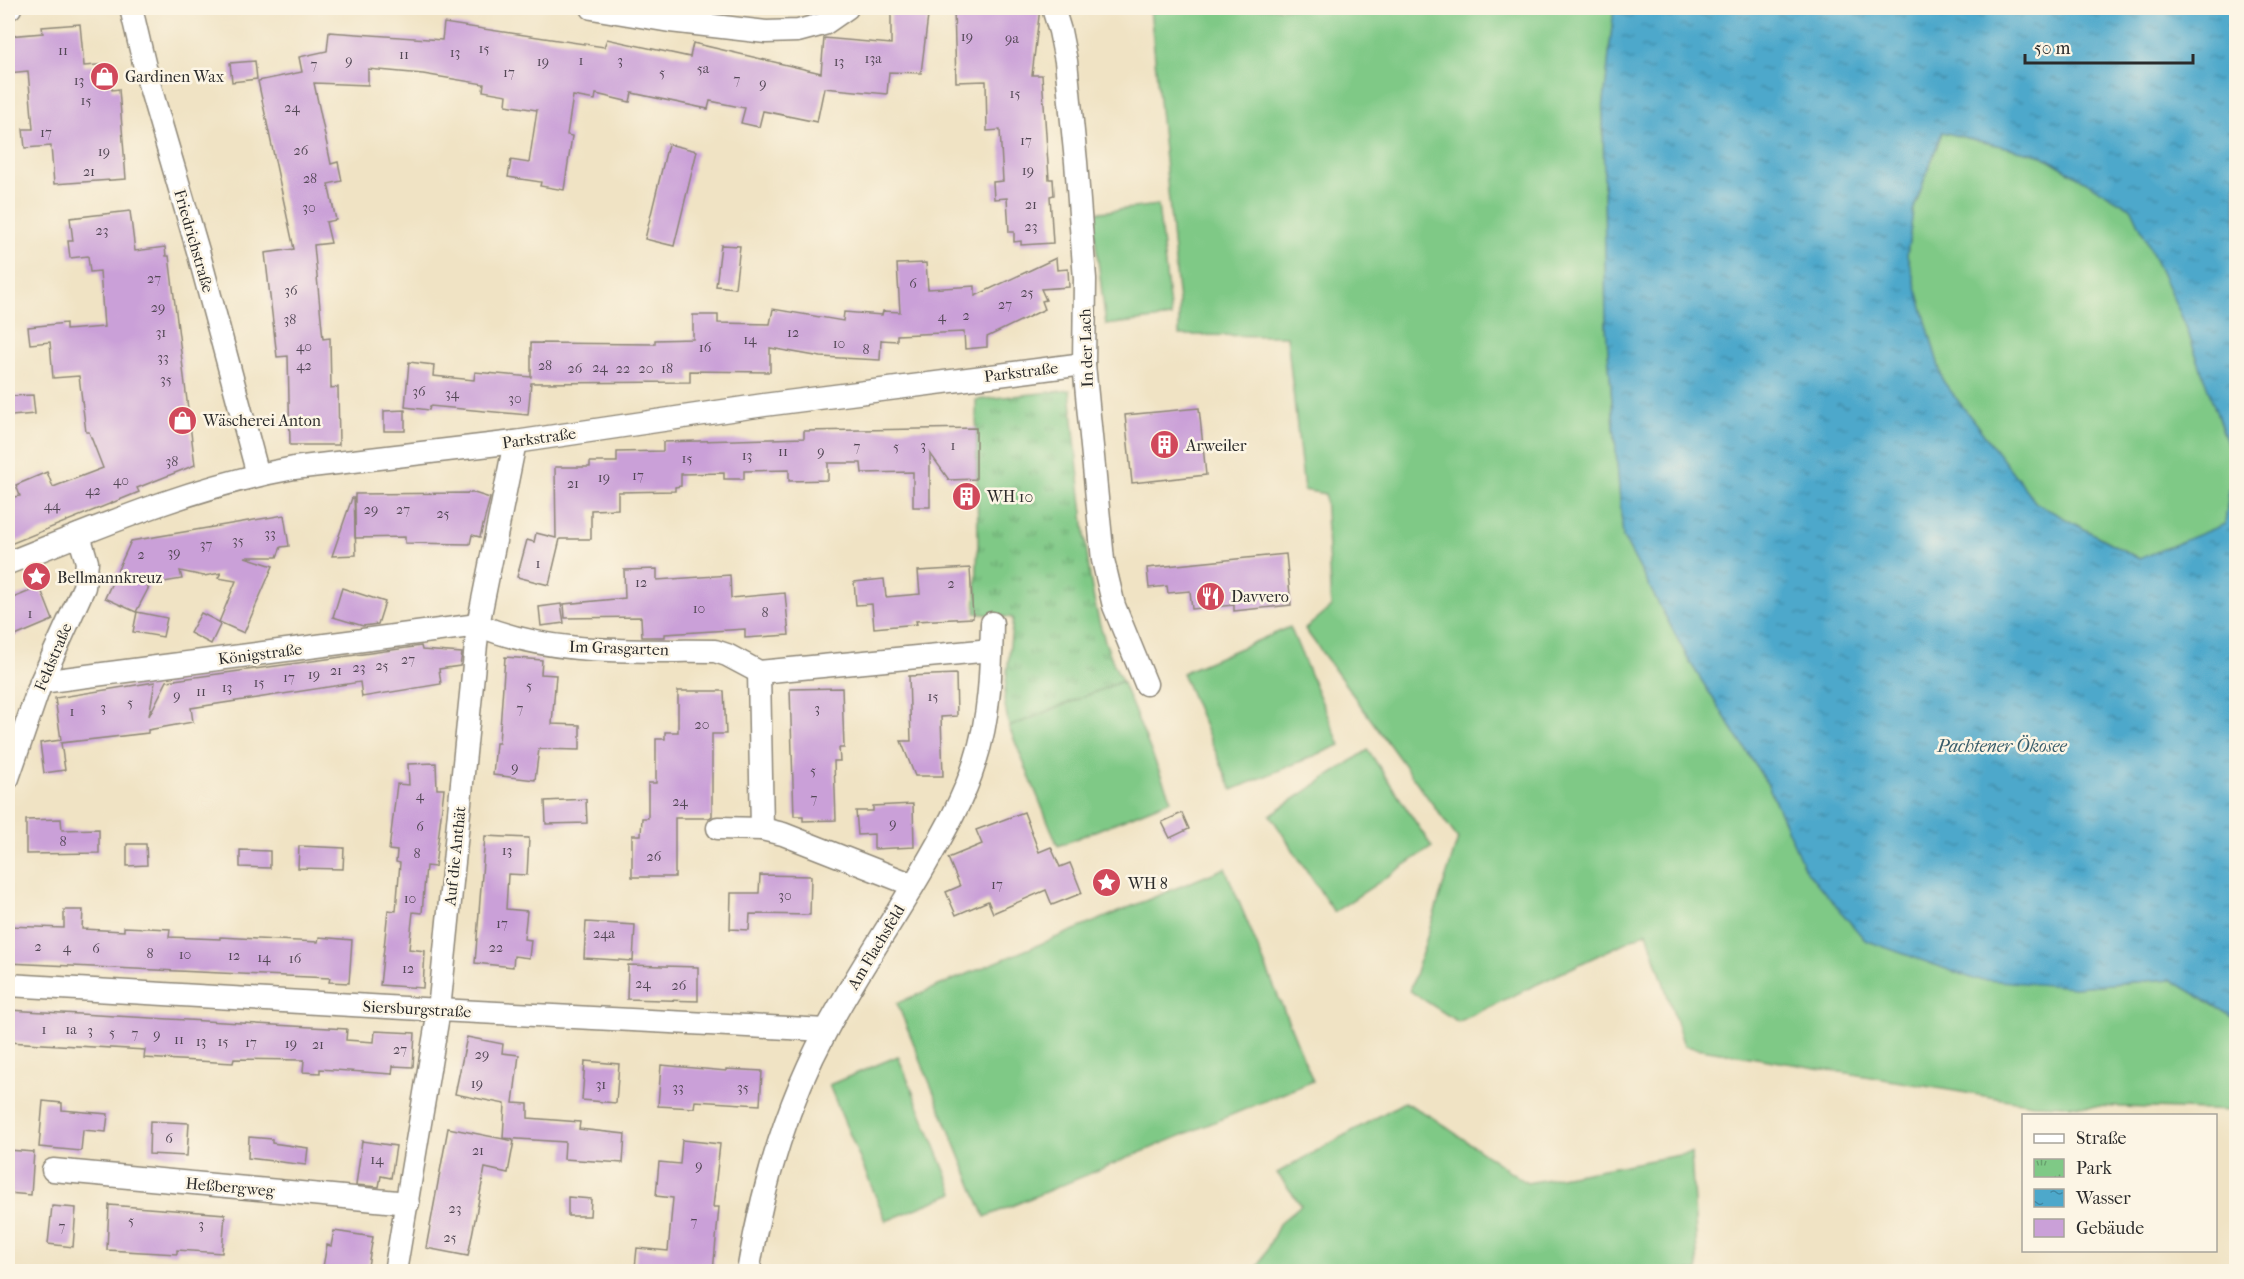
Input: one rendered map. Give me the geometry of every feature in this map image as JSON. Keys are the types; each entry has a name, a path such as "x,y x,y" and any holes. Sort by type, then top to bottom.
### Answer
{"street":[{"name":"Friedrichstraße","path":"131,8 148,80 198,251 258,475"},
{"path":"592,8 670,21 766,32 798,31 824,24 847,8"},
{"name":"In der Lach","path":"1053,8 1066,61 1077,162 1085,279 1084,364 1103,560 1114,606 1146,684"},
{"name":"Parkstraße","path":"8,563 205,489 294,468 515,442 764,405 1084,364"},
{"name":"Auf die Anthät","path":"395,1272 439,1010 478,625 515,442"},
{"name":"Feldstraße","path":"8,778 41,682 84,587 87,562 79,535"},
{"name":"Am Flachsfeld","path":"748,1272 756,1224 770,1173 807,1069 826,1030 952,819 975,762 988,708 992,623"},
{"name":"Im Grasgarten","path":"478,625 506,636 544,644 606,650 715,651 759,672"},
{"name":"Königstraße","path":"41,682 478,625"},
{"path":"762,829 759,672 991,650"},
{"path":"718,828 762,829 783,834 913,885"},
{"name":"Siersburgstraße","path":"8,985 826,1030"},
{"name":"Heßbergweg","path":"53,1170 408,1203"}],"green space":[{"path":"1150,8 1614,8 1603,111 1606,326 1623,537 1690,662 1768,785 1805,869 2074,987 2170,979 2236,1019 2236,1111 2033,1104 1684,1046 1647,932 1458,1022 1410,991 1458,839 1305,629 1331,607 1325,494 1304,490 1287,336 1179,335 1179,303"},
{"path":"1942,132 2043,156 2132,209 2186,326 2233,460 2225,524 2140,559 2036,503 1943,381 1907,255 1913,211"},
{"path":"1158,205 1171,317 1106,325 1092,213"},
{"path":"1070,390 1087,557 1094,599 1105,641 1122,681 1009,727 1004,700 1013,618 975,613 978,544 976,400"},
{"path":"1290,627 1340,745 1232,790 1182,673"},
{"path":"1122,681 1171,800 1058,846 1009,727"},
{"path":"1368,750 1432,847 1334,912 1270,815"},
{"path":"1225,868 1313,1081 985,1217 897,1003"},
{"path":"898,1056 954,1193 886,1221 829,1085"},
{"path":"1404,1102 1430,1116 1527,1183 1691,1153 1698,1271 1256,1271 1280,1223 1301,1205 1277,1173"}],"water":[{"name":"Pachtener Ökosee","path":"1614,8 2233,8 2236,15 2236,1019 2170,979 2074,987 1974,979 1865,940 1805,869 1768,785 1690,662 1623,537 1606,326 1603,111","holes":["1942,132 2043,156 2132,209 2186,326 2233,460 2225,524 2139,559 2036,503 1943,381 1907,255 1913,211"]}],"building":[{"path":"891,8 929,8 921,73 889,72 887,94 824,88 817,122 763,111 759,127 741,123 745,108 710,101 708,109 632,93 630,102 596,94 595,100 573,96 567,135 572,136 564,190 540,186 541,182 508,177 511,160 529,163 537,110 506,105 507,95 483,91 484,84 423,74 368,69 368,85 314,83 331,164 338,162 342,181 328,184 336,220 326,222 331,243 314,245 323,339 330,338 331,388 338,387 339,445 290,445 288,356 277,357 265,253 294,249 258,81 302,72 299,57 327,51 329,32 442,40 444,23 604,47 607,39 690,57 693,43 821,73 824,38 891,44"},
{"path":"954,8 1040,8 1032,75 1042,75 1049,179 1053,179 1054,195 1050,196 1053,243 1021,245 1021,241 1014,242 1014,232 1009,232 1007,198 994,199 993,182 1003,181 1000,130 987,131 986,81 956,82"},
{"path":"80,24 84,66 110,64 112,90 119,89 126,179 54,184 51,146 25,148 23,129 33,129 28,71 8,73 8,36 43,33 42,27"},
{"path":"255,61 257,79 232,82 230,63"},
{"path":"668,144 697,151 674,246 645,239"},
{"path":"130,211 135,251 165,247 166,256 169,256 195,465 137,488 139,492 8,545 8,498 20,496 16,485 47,472 53,487 103,468 89,432 86,432 79,376 53,378 50,342 30,344 28,327 66,323 66,330 104,327 100,271 90,272 88,256 70,258 68,241 73,241 70,218"},
{"path":"721,245 740,246 735,288 716,286"},
{"path":"1056,258 1057,270 1068,269 1069,287 1041,289 1046,300 1042,301 1045,309 987,337 987,347 965,349 964,332 897,335 897,341 881,340 880,360 821,357 770,348 770,372 690,371 690,382 531,383 528,415 430,406 429,410 405,407 409,362 434,365 433,376 474,380 475,372 531,377 531,343 655,344 655,340 693,339 693,315 718,315 718,323 770,324 773,309 843,321 844,312 882,315 883,311 900,312 897,264 926,263 928,289 975,286 975,296"},
{"path":"33,395 35,414 11,416 10,396"},
{"name":"Arweiler","path":"1199,408 1206,475 1132,483 1125,415"},
{"path":"405,410 405,431 384,431 384,411"},
{"path":"976,428 976,479 949,480 930,453 930,507 913,507 913,472 862,473 861,463 828,463 828,480 789,481 789,470 744,471 744,479 724,479 724,473 681,474 681,486 675,487 675,491 618,492 618,509 591,510 591,539 560,539 549,585 517,577 527,540 534,542 536,533 556,538 555,467 590,467 590,462 617,462 617,452 663,451 663,442 804,438 804,431"},
{"path":"474,493 490,498 480,537 472,535 470,544 405,543 405,537 355,538 355,494"},
{"path":"352,498 354,498 356,555 332,556"},
{"path":"284,515 289,546 281,547 277,557 245,557 273,566 244,633 219,622 236,581 218,578 221,573 204,576 180,571 182,579 146,585 149,587 136,612 105,598 131,541"},
{"path":"1286,554 1291,605 1234,611 1234,605 1192,609 1190,591 1168,593 1167,586 1149,588 1147,568"},
{"path":"970,568 973,618 916,621 917,624 874,628 872,604 856,605 854,582 884,579 886,597 920,594 918,571"},
{"path":"657,569 657,580 730,575 731,598 785,593 789,635 745,638 745,629 642,637 641,617 565,618 564,604 625,598 624,570"},
{"path":"40,587 53,620 8,639 8,600"},
{"path":"342,588 385,602 378,624 363,626 333,617"},
{"path":"561,604 564,623 541,626 539,607"},
{"path":"137,612 167,618 163,637 133,632"},
{"path":"201,613 221,623 211,644 190,633"},
{"path":"421,646 422,650 462,653 460,666 439,669 441,684 362,697 360,682 191,708 193,722 148,730 148,733 61,743 65,770 44,773 40,743 61,740 55,698 155,682 149,716 167,681"},
{"path":"505,657 542,660 541,674 556,675 552,724 580,725 580,750 539,749 535,780 493,775 496,743 499,743"},
{"path":"956,674 957,716 941,717 943,776 915,776 901,741 911,741 909,676"},
{"path":"842,688 844,748 839,748 840,761 834,761 836,820 803,821 803,816 794,816 790,689"},
{"path":"678,691 724,691 726,734 712,734 712,816 709,818 675,818 675,877 632,877 632,835 641,835 642,818 648,818 648,783 656,783 656,739 665,739 665,732 678,732"},
{"path":"436,763 437,789 444,789 435,867 426,866 422,913 413,912 409,949 425,951 423,988 380,985 388,910 396,911 400,863 396,862 397,851 389,850 397,784 409,785 408,764"},
{"path":"586,799 587,823 546,824 545,801"},
{"path":"913,804 914,847 874,849 874,834 858,835 856,811 873,811 873,806"},
{"path":"1024,812 1039,852 1051,847 1060,867 1070,863 1082,893 1052,905 1046,890 993,913 988,901 956,915 946,892 960,886 948,858 982,844 976,830"},
{"path":"1182,813 1189,829 1170,838 1162,822"},
{"path":"61,819 62,830 99,829 99,853 26,854 26,820"},
{"path":"485,836 529,838 527,875 508,874 506,909 527,911 524,939 531,940 529,958 514,956 513,967 475,963"},
{"path":"127,844 146,844 147,865 127,866"},
{"path":"299,846 344,848 343,869 298,868"},
{"path":"240,850 270,851 270,868 240,867"},
{"path":"760,875 811,876 810,915 750,914 749,930 730,929 731,893 759,893"},
{"path":"64,910 83,910 82,929 124,931 124,927 170,929 169,937 318,942 319,937 352,940 349,983 329,982 330,978 8,963 8,926 64,928"},
{"path":"586,922 635,925 633,961 584,958"},
{"path":"628,965 698,967 698,1001 627,999"},
{"path":"8,1010 347,1029 346,1040 374,1042 375,1031 415,1033 413,1067 393,1066 392,1074 320,1069 320,1073 303,1072 304,1060 234,1059 233,1063 144,1058 145,1050 8,1042"},
{"path":"467,1037 503,1044 502,1053 519,1055 513,1103 528,1104 528,1118 580,1122 579,1129 625,1134 623,1163 564,1159 565,1142 503,1138 505,1104 455,1094"},
{"path":"585,1061 619,1064 616,1103 582,1100"},
{"path":"661,1065 726,1071 726,1069 762,1071 760,1105 695,1101 694,1108 658,1106"},
{"path":"43,1101 62,1103 62,1110 108,1114 106,1132 83,1130 81,1151 39,1147"},
{"path":"150,1121 189,1123 187,1156 149,1154"},
{"path":"448,1128 514,1141 508,1173 485,1168 468,1256 426,1248"},
{"path":"249,1137 272,1139 272,1143 308,1148 306,1165 248,1158"},
{"path":"682,1140 720,1144 713,1207 719,1207 713,1272 672,1272 635,1268 637,1248 668,1251 673,1198 656,1196 659,1162 680,1164"},
{"path":"362,1141 396,1146 391,1178 381,1176 379,1187 356,1185"},
{"path":"8,1150 34,1152 31,1195 8,1193"},
{"path":"568,1197 591,1199 590,1216 568,1216"},
{"path":"109,1205 225,1214 222,1253 177,1250 177,1254 107,1250"},
{"path":"52,1206 76,1208 73,1247 48,1244"},
{"path":"334,1231 373,1237 367,1272 322,1272 327,1245 331,1246"}],"place":[{"name":"Gardinen Wax","path":"104,76"},
{"name":"Wäscherei Anton","path":"182,420"},
{"name":"Arweiler","path":"1165,445"},
{"name":"WH 10","path":"966,496"},
{"name":"Bellmannkreuz","path":"36,577"},
{"name":"Davvero","path":"1210,596"},
{"name":"WH 8","path":"1107,883"}]}
